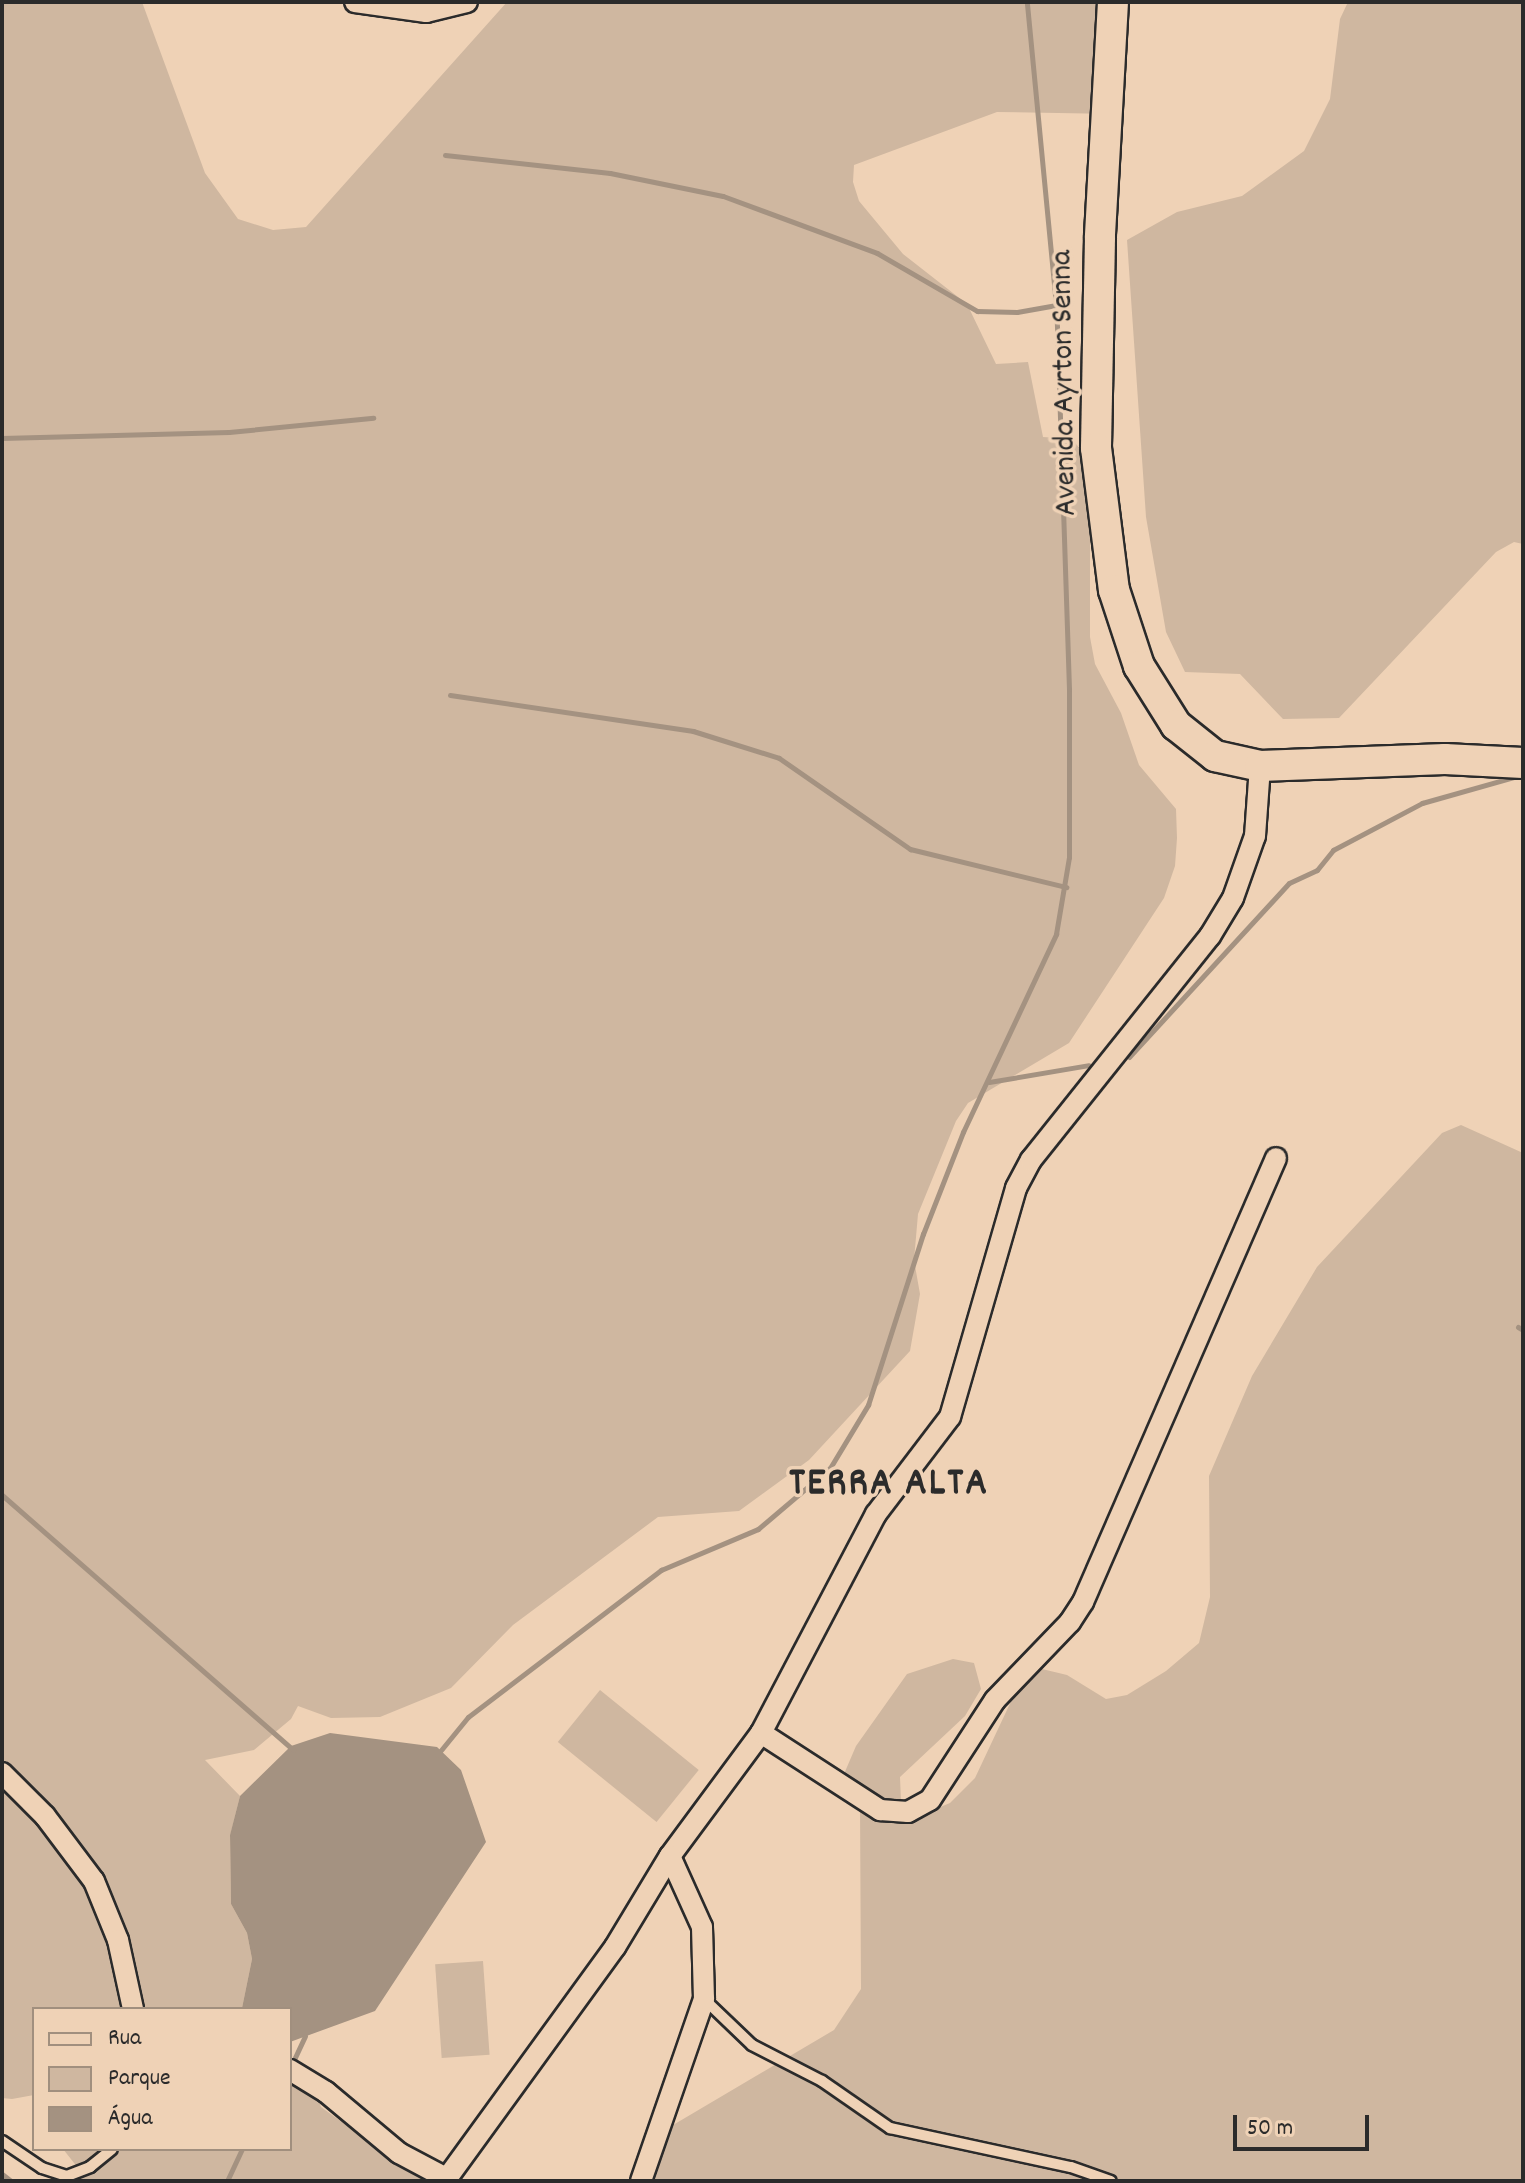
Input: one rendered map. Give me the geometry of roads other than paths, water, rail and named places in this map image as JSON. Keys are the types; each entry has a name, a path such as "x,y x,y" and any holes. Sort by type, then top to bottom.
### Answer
{"street":[{"path":"355,2 426,12 467,2"},
{"name":"Avenida Ayrton Senna","path":"1113,2 1100,238 1096,448 1111,574 1139,666 1176,725 1215,756 1260,766 1445,759 1523,763"},
{"path":"292,2071 326,2092 399,2153 446,2179 615,1947 670,1856 761,1733 876,1514 950,1417 1001,1232 1031,1160 1210,936 1233,898 1255,836 1260,766"},
{"path":"761,1733 880,1810 908,1812 930,1800 1003,1689 1076,1614 1276,1158"},
{"path":"2,1773 53,1825 94,1881 118,1940 133,2007"},
{"path":"641,2181 704,1999 702,1927 670,1856"}],"lane":[{"path":"704,1999 752,2045 822,2081 890,2128 1071,2167 1111,2181"},
{"path":"2,2141 42,2168 67,2176 90,2167 110,2151"}],"water":[{"path":"330,1733 437,1747 461,1770 486,1842 375,2011 292,2041 292,2007 242,2007 252,1959 247,1933 231,1904 230,1835 240,1796 291,1746"}],"waterway":[{"path":"437,1755 468,1717 661,1570 758,1529 830,1468 868,1405 923,1234 963,1132 1056,934 1069,857 1069,689 1056,305 1027,2"},
{"path":"445,155 610,173 723,196 877,253 977,311 1017,312 1056,305"},
{"path":"2,438 229,432 373,418"},
{"path":"450,695 693,731 779,758 910,849 1066,887"},
{"path":"1129,1057 1289,883 1317,870 1333,850 1422,803 1514,777"},
{"path":"989,1082 1089,1065"},
{"path":"1518,1327 1523,1330"},
{"path":"2,1495 293,1750"},
{"path":"292,2064 305,2036"},
{"path":"227,2181 241,2151"},
{"path":"2,2174 11,2181"}],"district":[{"name":"TERRA ALTA","path":"889,1486"}]}
